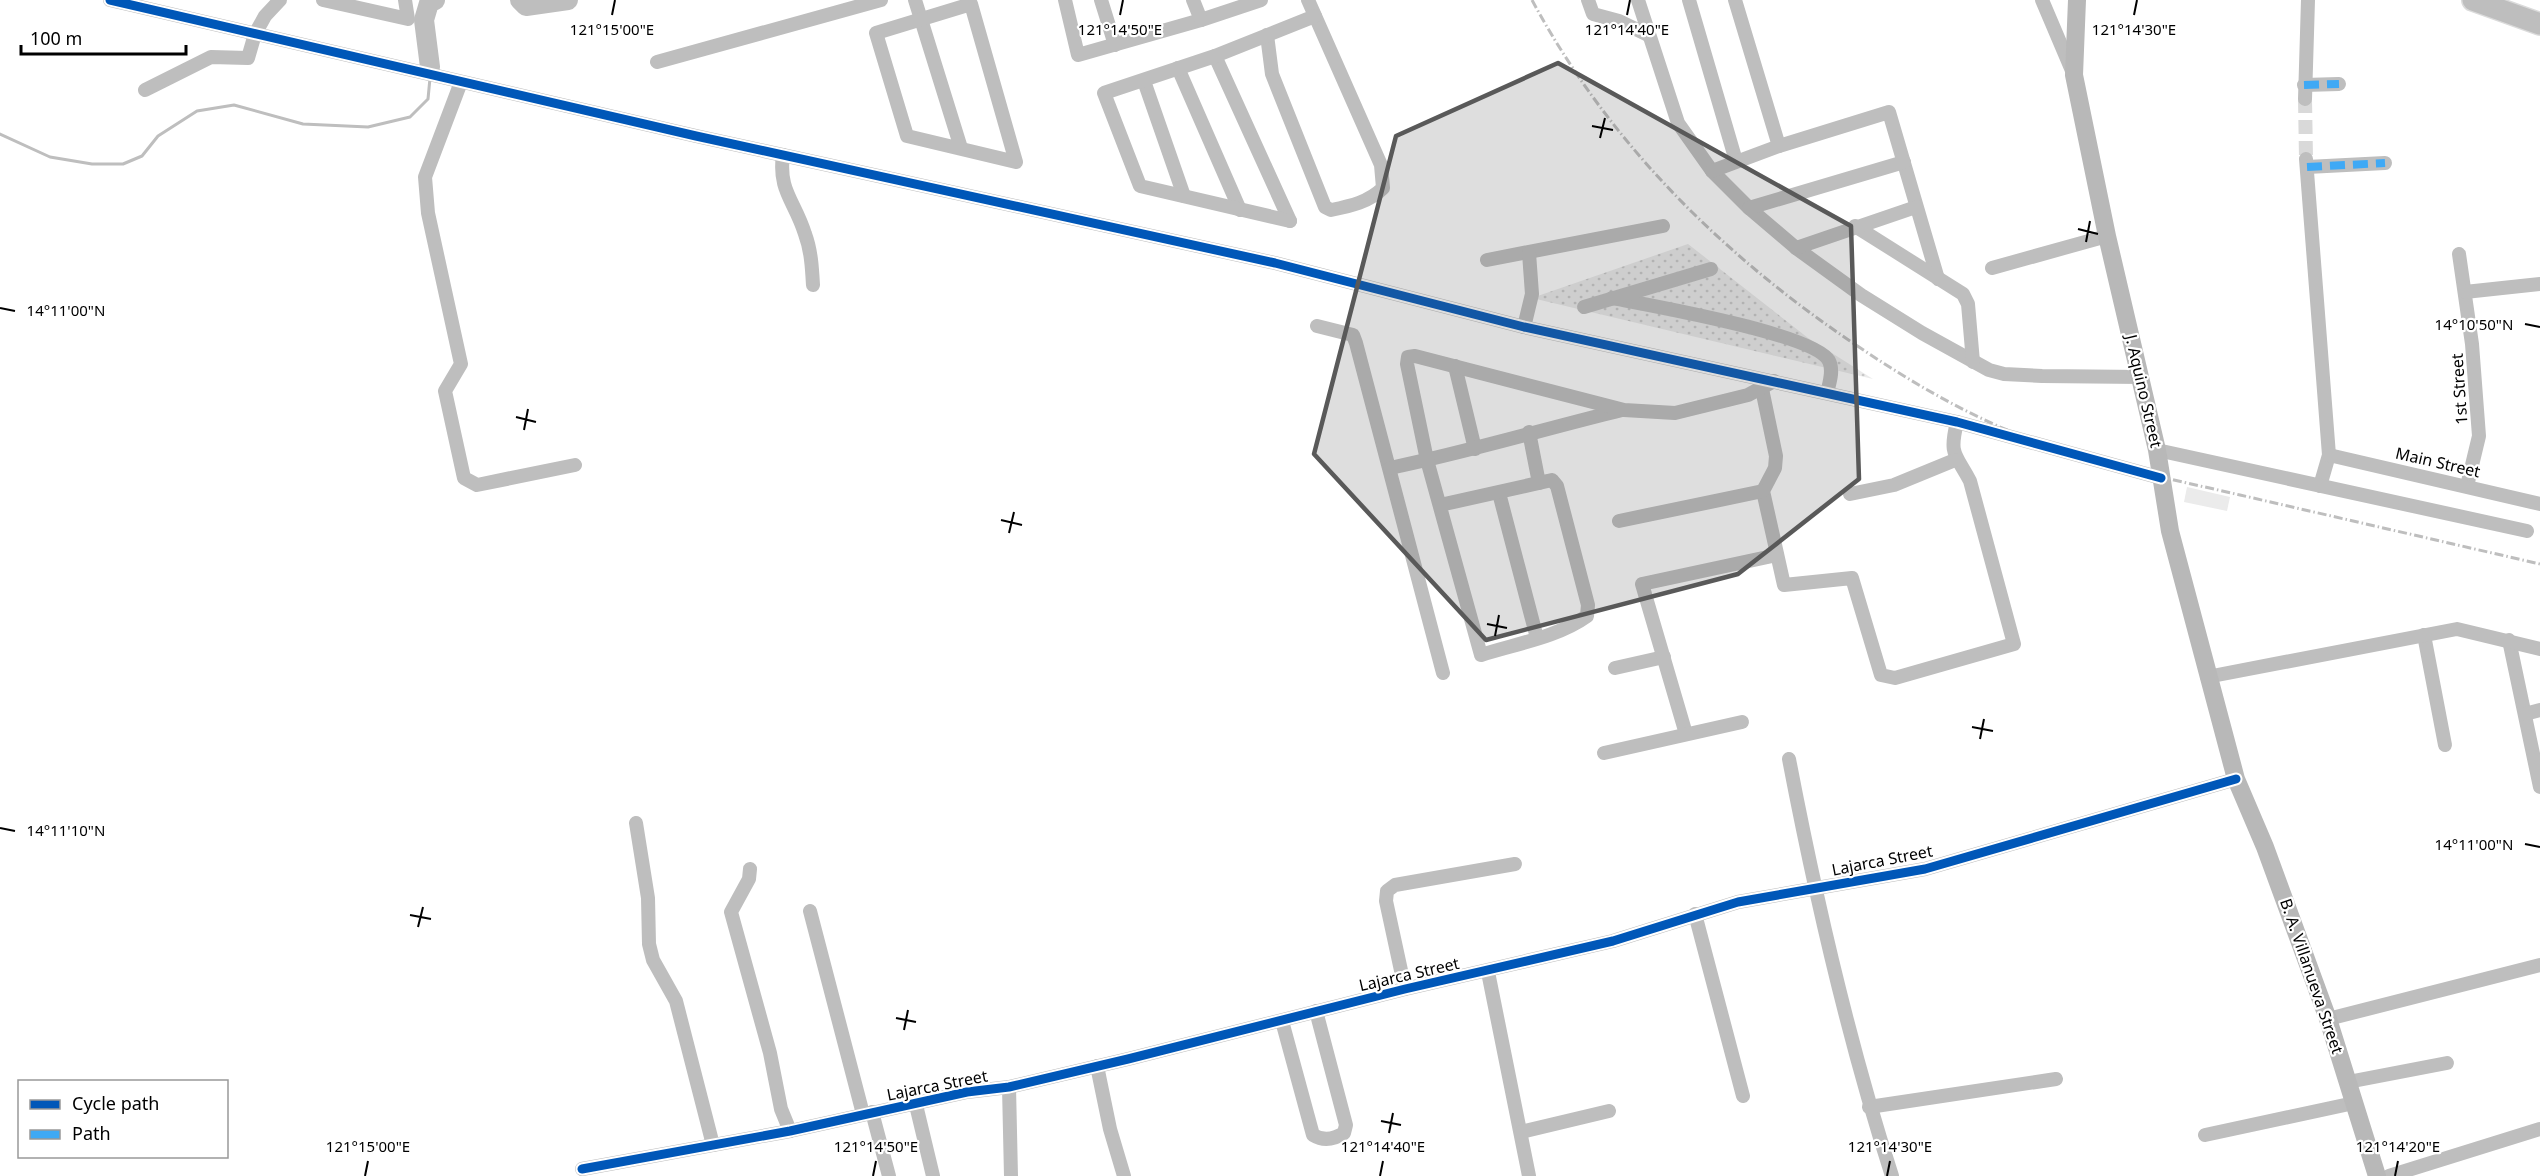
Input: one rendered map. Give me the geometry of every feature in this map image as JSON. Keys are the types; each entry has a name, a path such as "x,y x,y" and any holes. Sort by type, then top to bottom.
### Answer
{"main road":[{"path":"2473,0 2540,24"}],"street":[{"path":"110,0 420,73 1275,263 1524,327 1958,422 2161,478"},
{"path":"145,90 211,57 248,58 255,34 265,16 280,0"},
{"path":"323,0 408,19 405,0"},
{"path":"657,62 881,0"},
{"path":"915,0 961,148"},
{"path":"1065,0 1078,55 1262,0"},
{"path":"1101,0 1115,45"},
{"path":"1193,0 1201,20"},
{"path":"1268,35 1272,74 1324,207 1331,210 1360,203 1375,196 1383,188 1381,165 1308,0"},
{"path":"1588,0 1593,15 1628,24 1648,35"},
{"path":"1638,0 1678,123 1712,171 1749,208 1796,248 1861,295 1973,362 2004,374 2141,377"},
{"path":"1689,0 1737,161"},
{"path":"1735,0 1779,146"},
{"path":"2042,0 2074,75"},
{"name":"J. Aquino Street","path":"2077,0 2074,75 2107,236 2157,450 2170,531 2236,779"},
{"path":"2308,0 2305,92 2338,84"},
{"path":"970,4 1016,162 961,148 907,136 876,33 970,4"},
{"path":"1215,56 1290,221 1140,186 1104,93 1215,56 1315,16"},
{"path":"1178,68 1240,210"},
{"path":"459,81 425,177 428,213 461,364 445,391 464,478 477,485 575,465"},
{"path":"1144,81 1184,196"},
{"path":"1712,171 1779,146 1889,112 1938,279"},
{"path":"783,154 781,179 805,232 811,256 813,285"},
{"path":"1749,208 1904,162"},
{"path":"2320,486 2329,455 2307,163 2385,163"},
{"path":"1796,248 1916,207"},
{"path":"1487,260 1663,226"},
{"path":"1855,226 1963,294 1968,304 1973,362"},
{"path":"1992,268 2107,236"},
{"path":"1524,327 1532,294 1529,253"},
{"name":"1st Street","path":"2459,254 2465,292 2479,436 2467,486"},
{"path":"1584,307 1711,269"},
{"path":"2465,292 2540,284"},
{"path":"1612,298 1788,337 1819,352 1829,361 1831,375 1827,393"},
{"path":"1317,326 1353,335 1443,673"},
{"path":"1440,505 1552,480 1557,486 1588,605 1587,616 1537,638 1481,655 1427,460 1407,364 1408,357 1415,356 1624,410 1675,413 1748,396 1774,381"},
{"path":"1455,366 1474,449"},
{"path":"1761,389 1776,456 1775,468 1762,491 1784,585 1852,578 1881,675 1895,678 2014,644 1970,481 1956,460 1952,443 1958,422"},
{"path":"1390,468 1624,410"},
{"path":"1529,432 1539,483"},
{"path":"2157,450 2527,531"},
{"name":"Main Street","path":"2329,455 2540,504"},
{"path":"1850,494 1894,485 1956,460"},
{"path":"1619,521 1762,491"},
{"path":"1499,493 1537,638"},
{"path":"1686,734 1642,584 1777,555"},
{"path":"2207,677 2457,629 2540,649"},
{"path":"2424,635 2445,745"},
{"path":"2509,640 2540,787"},
{"path":"1615,668 1664,657"},
{"path":"2525,714 2540,710"},
{"path":"1604,753 1742,722"},
{"path":"1789,759 1814,888 1869,1107 1892,1176"},
{"name":"Lajarca Street","path":"582,1169 790,1131 967,1092 1009,1087 1405,989 1488,972 1613,941 1738,902 1925,869 2236,779"},
{"name":"B. A. Villanueva Street","path":"2236,779 2265,847 2328,1019 2377,1176"},
{"path":"636,823 648,898 649,944 653,960 676,1001 712,1145"},
{"path":"1405,989 1386,901 1387,891 1395,885 1515,864"},
{"path":"750,868 749,879 731,912 770,1053 781,1109 790,1131"},
{"path":"810,911 868,1113 889,1176"},
{"path":"1695,914 1743,1096"},
{"path":"2328,1019 2540,964"},
{"path":"1488,972 1529,1176"},
{"path":"1282,1021 1313,1135 1320,1140 1336,1138 1344,1133 1346,1125 1316,1011"},
{"path":"2348,1082 2446,1063"},
{"path":"1097,1066 1110,1129 1124,1176"},
{"path":"1869,1107 2056,1078"},
{"path":"1009,1087 1011,1176"},
{"path":"2205,1135 2354,1103"},
{"path":"916,1105 933,1176"},
{"path":"1521,1132 1609,1112"},
{"path":"2389,1176 2540,1129"}],"highlighted area":[{"path":"1558,63 1851,226 1859,479 1738,574 1486,640 1314,454 1396,136"}],"shaded area":[{"path":"1688,244 1808,338 1873,379 1532,298"},
{"path":"2187,487 2230,497 2227,511 2184,502"}],"waterway":[{"path":"430,67 424,20 429,3 435,0"},
{"path":"520,0 526,6 568,0"},
{"path":"0,134 50,157 92,164 123,164 142,156 158,136 197,111 234,105 303,124 368,127 410,117 428,99 430,78"}],"tunnel":[{"path":"2305,99 2306,159"}],"railway":[{"path":"1532,0 1562,51 1595,100 1670,190 1712,231 1802,307 1869,354 1946,400 1986,421 2064,451 2152,475 2540,564"}],"marked path":[{"path":"2304,85 2339,84"},
{"path":"2307,167 2385,163"}],"cycle path":[{"path":"110,0 696,136 1275,263 1524,327 1957,422 2161,478"},
{"path":"582,1169 790,1131 967,1092 1009,1087 1128,1059 1405,989 1613,941 1738,902 1925,869 2236,779"}]}
